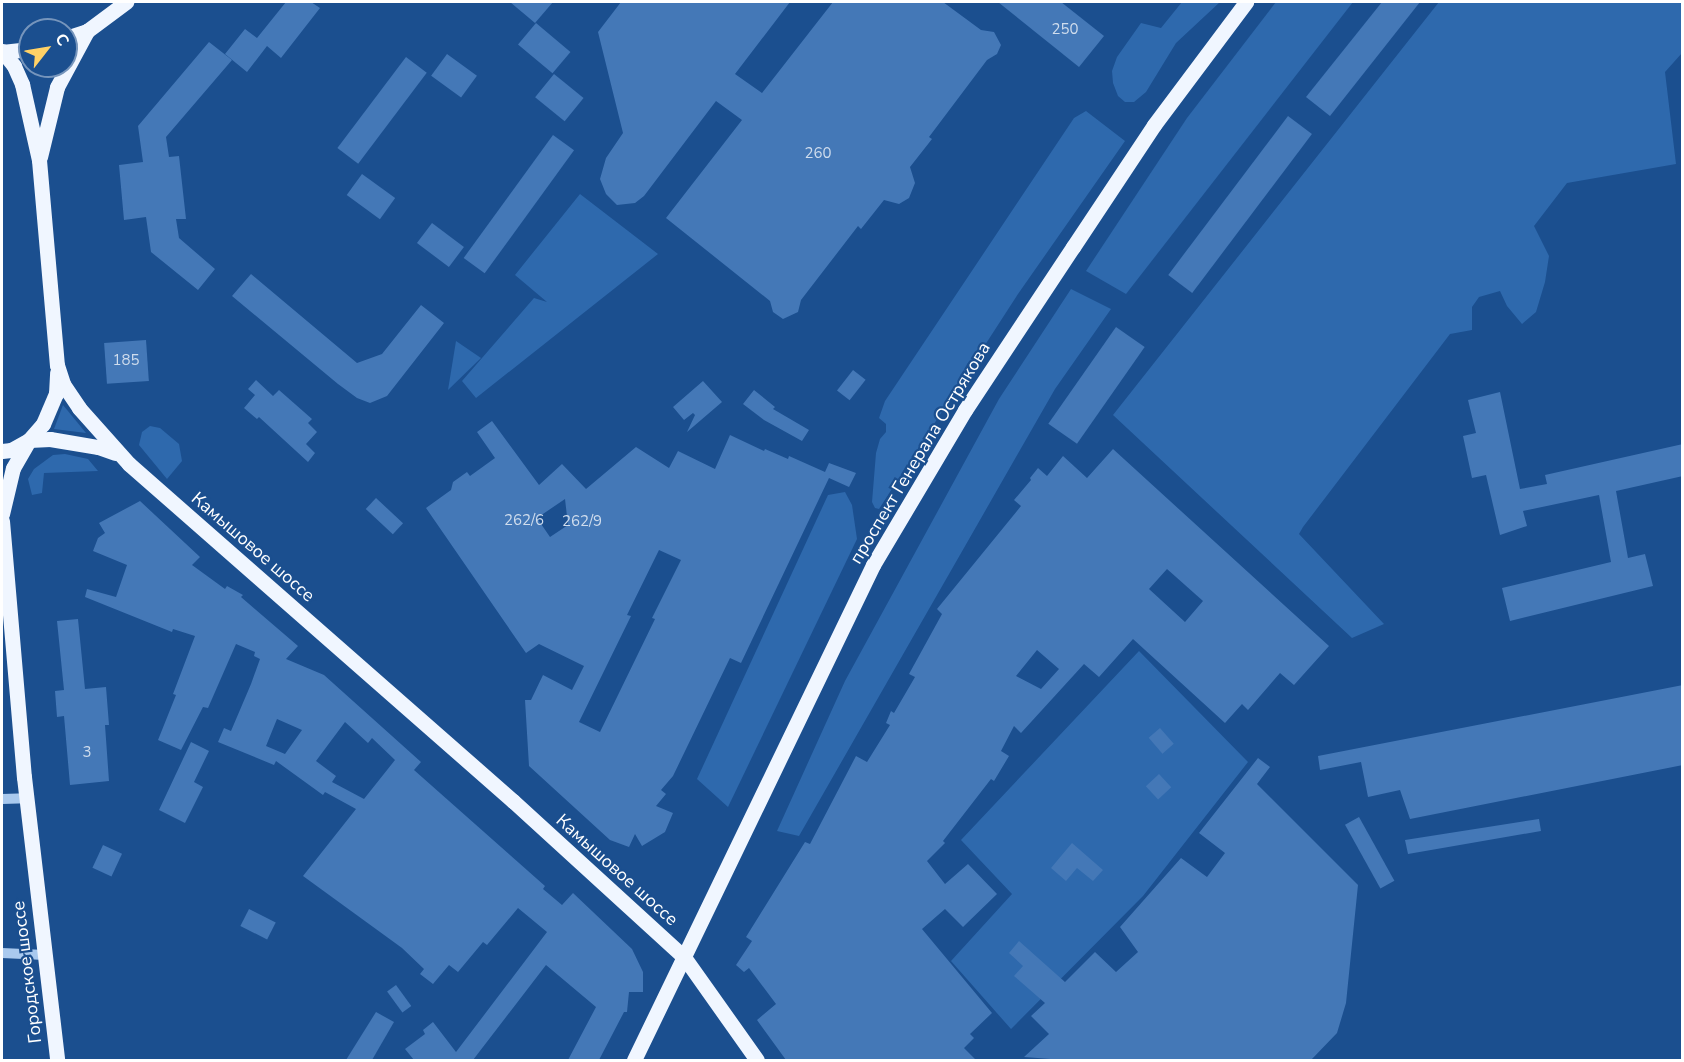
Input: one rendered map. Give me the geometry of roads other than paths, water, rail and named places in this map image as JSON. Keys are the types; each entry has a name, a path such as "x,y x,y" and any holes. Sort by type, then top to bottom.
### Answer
{"main road":[{"path":"78,34 87,31 126,2"},
{"name":"проспект Генерала Острякова","path":"634,1060 873,565 965,410 1085,228 1154,125 1246,2"},
{"path":"39,160 57,87 87,31"},
{"path":"2,52 18,50"},
{"name":"Камышовое шоссе","path":"2,52 14,66 22,84 39,160 57,365 63,384 79,408 118,454 513,801 684,957 757,1060"},
{"path":"2,514 13,468 29,440 44,424 56,394 57,365"},
{"path":"2,451 11,450 29,440 50,439 98,447 118,454"},
{"name":"Городское шоссе","path":"2,521 26,798 57,1060"}],"street":[{"path":"2,799 26,798"},
{"path":"2,953 45,955"}]}
